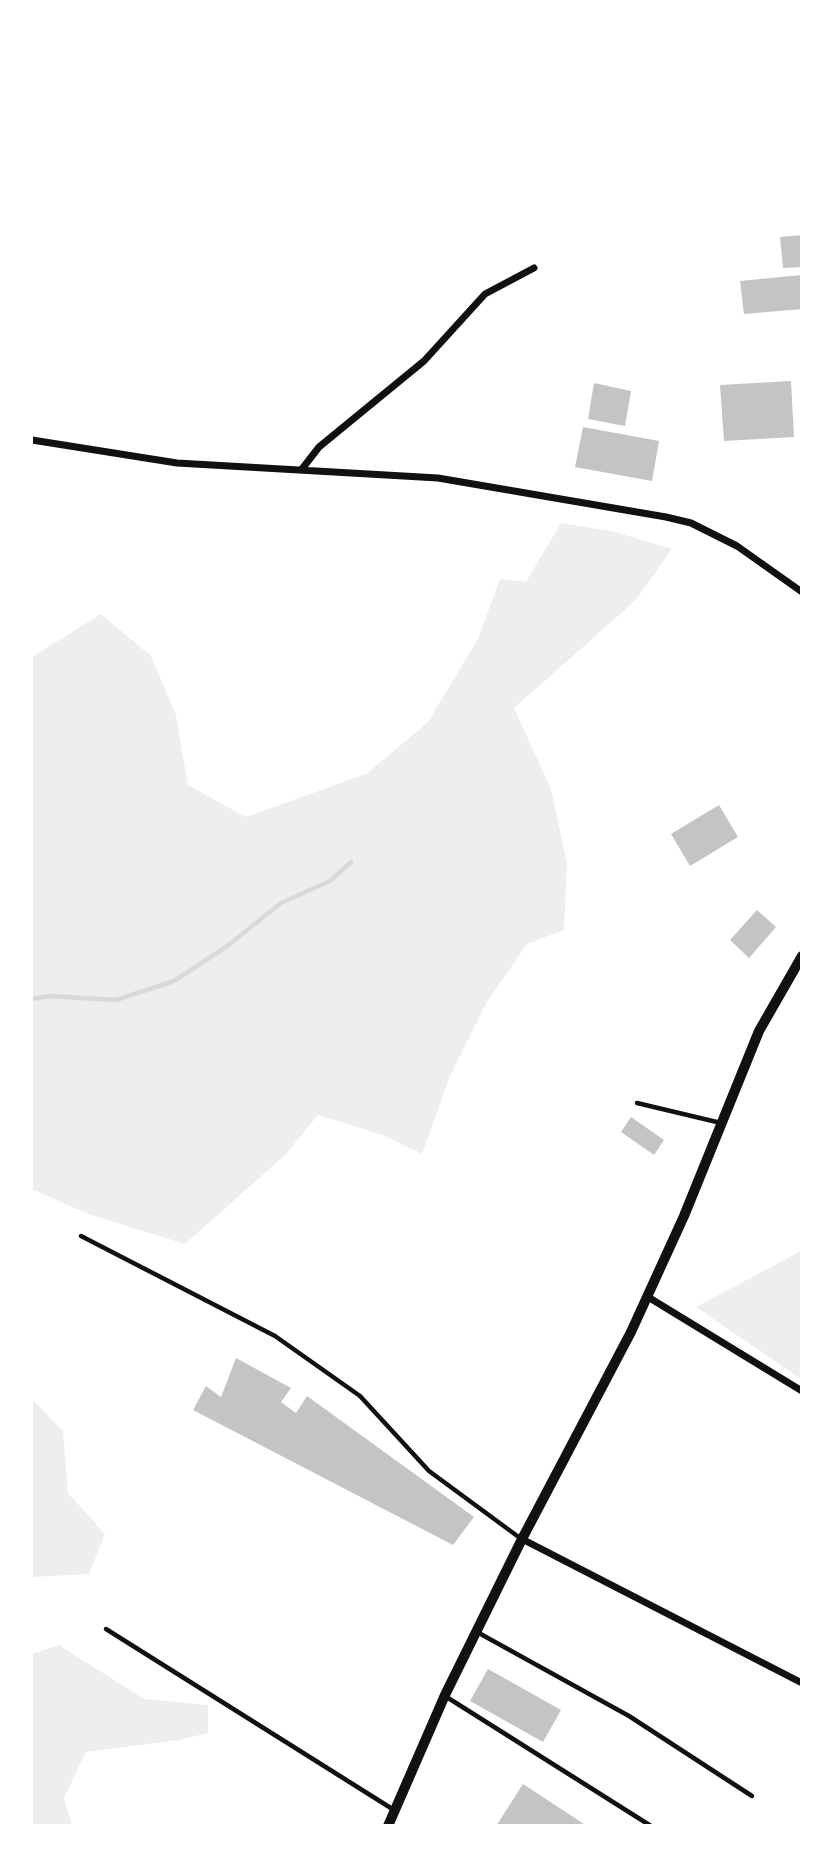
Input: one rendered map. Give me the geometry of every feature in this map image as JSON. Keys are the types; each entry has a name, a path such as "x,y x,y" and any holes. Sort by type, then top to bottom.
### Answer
{"street":[{"path":"302,469 319,447 424,361 485,294 534,268"},
{"path":"32,440 165,462 468,482 691,523 737,545 802,592"},
{"path":"388,1825 476,1631 648,1297 759,1031 802,956"},
{"path":"648,1297 802,1391"},
{"path":"522,1539 802,1683"}],"lane":[{"path":"637,1103 721,1124"},
{"path":"81,1236 275,1336 359,1396 429,1471 522,1539"},
{"path":"106,1629 394,1810"},
{"path":"476,1631 629,1716 752,1796"},
{"path":"445,1695 651,1825"}],"shaded area":[{"path":"561,523 615,532 672,549 636,600 514,708 551,789 567,863 564,930 527,944 487,1002 450,1076 422,1154 383,1135 318,1115 284,1156 185,1244 88,1214 32,1189 32,657 101,614 151,656 176,715 188,785 246,817 366,774 428,722 478,639 500,579 526,582"},
{"path":"801,1251 801,1379 696,1307"},
{"path":"32,1399 63,1431 68,1493 105,1534 89,1574 32,1577"},
{"path":"59,1645 144,1699 208,1705 208,1733 179,1740 86,1752 64,1798 72,1825 32,1825 32,1654"}],"building":[{"path":"802,235 802,267 783,268 780,237"},
{"path":"801,275 802,309 744,314 740,281"},
{"path":"791,381 794,437 724,441 720,385"},
{"path":"594,383 631,391 625,426 588,419"},
{"path":"583,427 659,441 652,481 575,467"},
{"path":"719,805 738,837 690,866 671,834"},
{"path":"757,910 776,927 749,958 730,940"},
{"path":"631,1117 664,1140 654,1155 621,1132"},
{"path":"236,1358 291,1388 281,1402 296,1413 307,1396 474,1517 453,1545 193,1410 206,1386 221,1397"},
{"path":"488,1669 561,1710 543,1742 470,1701"},
{"path":"523,1784 587,1826 496,1826"}],"waterway":[{"path":"32,999 49,996 116,1000 174,981 226,947 281,903 330,881 351,862"}]}
